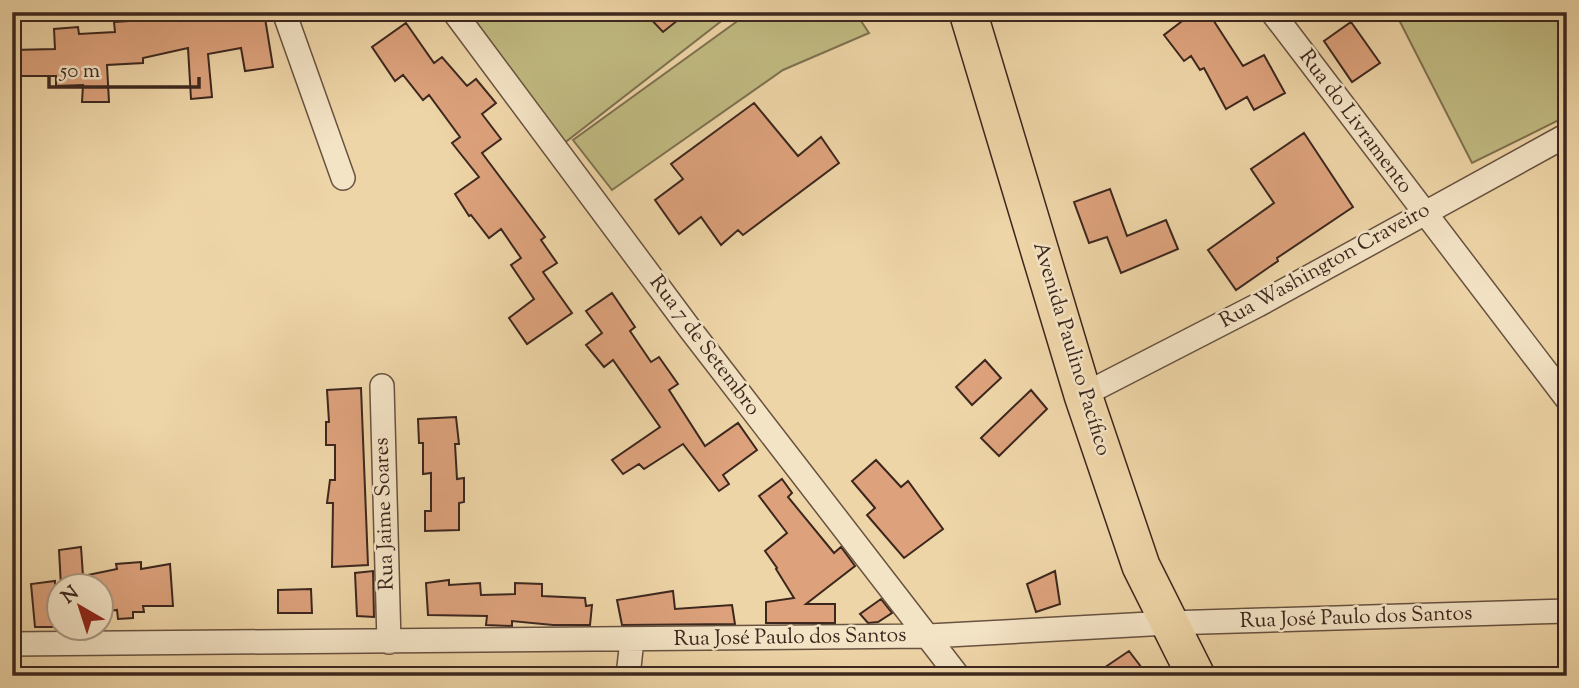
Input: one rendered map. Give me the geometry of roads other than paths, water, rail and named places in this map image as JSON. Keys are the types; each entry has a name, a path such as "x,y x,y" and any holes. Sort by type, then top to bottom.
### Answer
{"main road":[{"name":"Avenida Paulino Pacífico","path":"968,12 1083,395 1141,566 1196,676"}],"street":[{"path":"284,12 344,178"},
{"name":"Rua 7 de Setembro","path":"454,12 690,329 958,676"},
{"name":"Rua do Livramento","path":"1272,12 1567,398"},
{"name":"Rua Washington Craveiro","path":"1083,395 1258,305 1567,135"},
{"name":"Rua Jaime Soares","path":"382,386 389,642"},
{"name":"Rua José Paulo dos Santos","path":"12,644 929,636 1168,623 1567,611"},
{"path":"628,676 632,640"}]}
